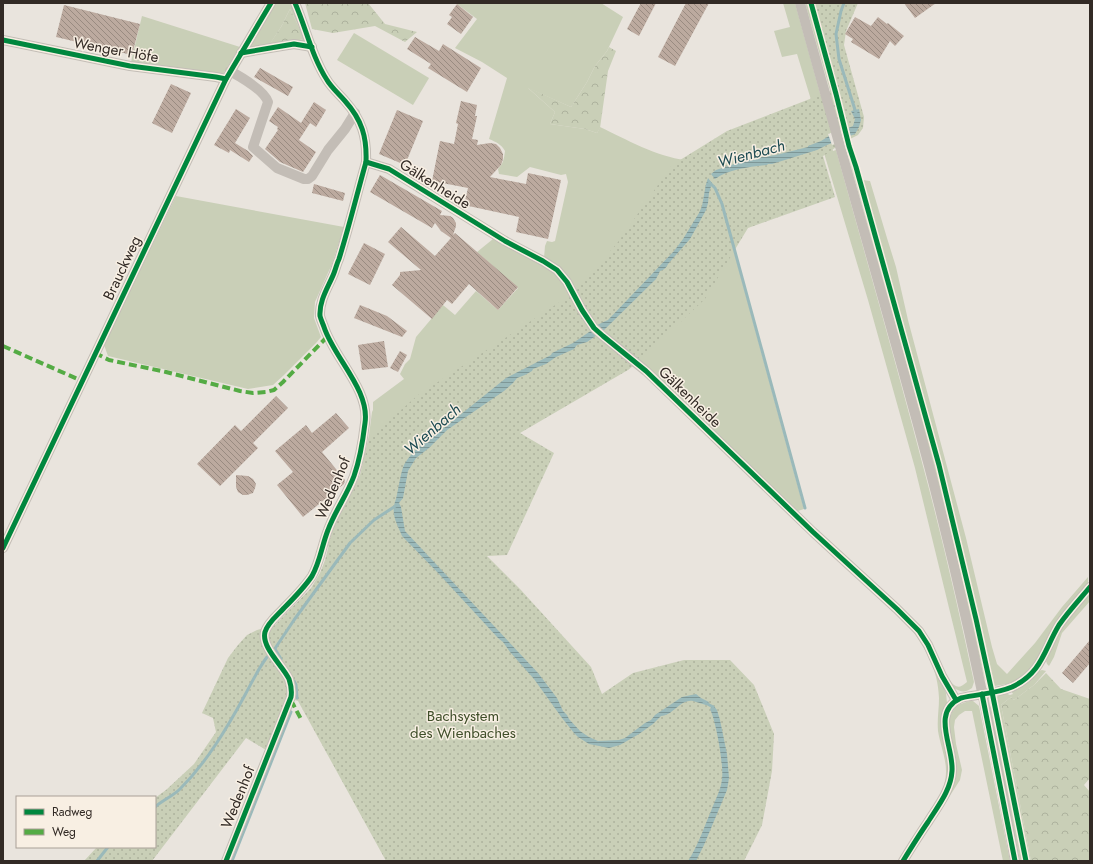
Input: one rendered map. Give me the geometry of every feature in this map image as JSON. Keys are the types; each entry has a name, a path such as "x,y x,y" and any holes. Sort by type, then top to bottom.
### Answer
{"street":[{"name":"Brauckweg","path":"3,548 228,75 271,3"},
{"name":"Wedenhof","path":"226,861 292,692 289,680 273,656 265,640 265,632 275,617 307,583 315,569 327,531 354,475 366,421 364,400 327,336 320,317 320,310 324,294 334,273 339,257 366,162 367,150 362,128 355,113 327,81 319,65 295,3"},
{"path":"800,3 929,467 982,694 1015,861"},
{"name":"Wenger Höfe","path":"3,40 130,66 216,77 228,75 250,82 267,98 268,102 253,147 277,168 304,179 312,176 328,150 355,113"},
{"path":"241,53 294,44 312,47"},
{"name":"Gälkenheide","path":"366,162 389,169 505,241 557,270 567,282 592,326 646,371 813,532 912,623 925,639 944,680 956,700"},
{"path":"903,861 944,796 951,781 952,769 945,723 950,706 956,700 965,697 1011,687 1031,674 1040,663 1060,624 1090,587"}],"green space":[{"path":"276,3 293,3 310,43 249,49","holes":["290,9 305,39 270,44"]},
{"path":"305,3 368,3 385,24 417,32 405,42 375,26 333,33 312,29"},
{"path":"601,3 623,17 607,51 595,66 571,107 528,88 555,112 550,124 585,129 597,133 600,127 653,151 685,160 812,103 797,54 782,57 774,31 790,27 783,3 795,3 830,129 597,325 544,258 547,241 555,241 568,182 566,174 561,175 530,167 517,177 499,174 498,169 503,161 505,151 496,142 489,139 507,78 482,62 455,48 477,19 457,4"},
{"path":"805,3 809,3 839,110 839,122"},
{"name":"Bachsystem des Wienbaches","path":"809,3 858,3 846,31 844,45 864,117 863,128 858,135 823,156 835,197 748,228 705,299 637,363 628,370 520,433 554,453 507,555 487,556 520,589 591,667 602,694 633,673 684,660 730,660 754,685 774,734 772,771 762,825 744,861 386,861 298,701 288,698 266,750 246,738 152,861 84,861 96,848 156,848 156,797 194,764 216,732 213,718 202,713 228,658 247,635 257,630 275,625 311,588 320,573 325,560 334,525 361,477 369,438 418,395 575,292 618,242 672,165 727,131 833,90"},
{"path":"290,9 305,39 269,45 281,27"},
{"path":"142,16 240,47 223,74 131,62"},
{"path":"354,33 429,78 413,105 337,60"},
{"path":"609,47 616,51 608,71 600,128 597,133 585,129 550,124 555,112 527,87 571,107 595,66"},
{"path":"831,143 833,151 836,150 928,485 958,608 974,682 970,690 961,691 954,688 899,605 949,680 958,687 967,682 915,468 868,300 824,153"},
{"path":"848,153 857,174 924,417 951,521 988,684 985,680 885,288"},
{"path":"863,180 870,181 896,267 908,320 966,538 992,647 997,664 1007,674 1035,643 1062,607 1088,577 1088,584 1029,671 1007,684 993,685 954,518 925,404"},
{"path":"176,196 344,227 332,264 315,302 314,318 321,337 273,385 248,389 108,356 104,345"},
{"path":"720,200 804,509 798,511 619,344"},
{"path":"493,239 541,264 560,277 574,303 337,557 328,545 333,530 360,475 369,435 373,402 404,379 400,374 405,364 410,359 416,337 443,305 455,315 476,291 498,310 518,288 477,252"},
{"path":"809,531 915,630 927,648 946,693 947,703 941,729 946,747 950,774 945,789 938,802 900,861 898,861 934,806 946,778 946,764 938,731 939,698 934,669 926,651 909,626 808,533"},
{"path":"1090,592 1090,601 1062,633 1054,657 1049,666 1046,661 1063,625"},
{"path":"1042,670 1046,671 1034,685 1014,700 1011,697 1001,705 1031,861 1027,861 996,698 1005,693 1010,695 1013,694 1011,691"},
{"path":"1046,673 1061,689 1090,699 1090,778 1084,785 1090,792 1090,861 1031,861 1001,705 1011,697 1014,700 1034,685"},
{"path":"973,701 979,706 1010,861 1003,861 972,711 965,711 955,720 954,727 962,770 960,780 908,861 953,786 949,718 957,706"},
{"path":"992,702 1023,861 1020,861 990,708"}],"water":[{"path":"859,109 861,120 855,134 817,150 772,164 733,171 715,179 711,174 716,170 749,159 776,155 808,147 853,126 855,119 851,111"},
{"path":"708,178 712,183 706,210 690,239 666,267 660,271 656,279 602,332 597,325 608,320 674,251 683,239 702,206"},
{"path":"592,330 597,335 587,342 577,345 574,349 517,378 504,391 447,430 429,448 416,458 408,471 403,498 399,503 405,531 538,673 557,698 563,711 569,719 580,731 589,737 598,741 619,740 625,738 682,697 696,694 709,702 706,705 693,701 684,702 669,713 661,716 639,734 620,745 609,748 589,744 574,733 534,679 503,642 402,536 394,514 394,504 404,465 419,447 506,378 573,343"},
{"path":"713,705 717,710 720,720 727,754 729,778 727,790 704,845 696,861 688,861 701,836 718,795 721,783 721,754 715,723 710,709"}],"pier":[{"path":"848,126 851,138 832,145 828,134"}],"building":[{"path":"641,3 656,3 639,36 627,29"},
{"path":"686,3 709,3 675,66 658,57"},
{"path":"904,3 936,3 915,18"},
{"path":"457,4 473,17 461,34 447,24 452,17 449,15"},
{"path":"64,5 140,24 132,55 56,37"},
{"path":"855,17 871,26 878,17 904,36 895,46 890,41 879,59 851,42 853,39 845,34"},
{"path":"415,37 439,51 443,44 481,68 467,92 428,68 431,64 407,49"},
{"path":"260,68 293,87 288,96 254,77"},
{"path":"171,84 191,93 172,133 152,123"},
{"path":"461,101 477,105 475,116 477,116 472,139 478,140 477,145 490,143 496,144 503,154 501,165 490,177 526,184 528,173 561,180 548,239 516,232 519,217 464,205 468,188 432,181 440,141 454,144 458,124 456,123"},
{"path":"314,102 326,110 316,127 310,123 299,140 316,152 303,172 280,162 265,149 278,130 278,127 269,121 278,107 301,123"},
{"path":"236,109 250,118 235,143 253,156 249,162 230,150 229,153 214,145"},
{"path":"397,110 423,121 405,165 379,154"},
{"path":"380,175 442,211 440,215 450,216 453,218 456,226 453,235 455,233 518,287 498,310 469,284 452,304 447,300 432,319 392,285 400,275 400,272 421,270 388,242 401,227 435,256 451,238 441,231 435,223 432,228 370,192"},
{"path":"314,184 345,193 343,201 312,193"},
{"path":"364,243 385,254 370,285 348,274"},
{"path":"360,305 387,316 407,331 402,337 354,318"},
{"path":"384,341 388,367 362,370 358,345"},
{"path":"400,351 407,355 398,372 390,368"},
{"path":"276,396 288,408 253,443 258,448 220,486 197,464 235,425 241,431"},
{"path":"336,413 349,428 322,452 345,480 344,484 303,517 277,485 293,472 275,451 306,425 312,433"},
{"path":"236,475 248,476 253,479 256,484 253,493 243,495 238,492 236,487"},
{"path":"1090,640 1090,663 1073,683 1062,673"}],"waterway":[{"name":"Wienbach","path":"844,3 836,34 839,59 856,113"},
{"path":"709,182 715,188 722,204 805,508"},
{"path":"274,650 350,543 374,520 397,505"},
{"path":"275,649 281,659"},
{"path":"156,806 180,789 208,756 231,720 267,657"},
{"path":"294,681 296,685 297,698"},
{"name":"Wienbach","path":"704,702 713,707 713,709"},
{"path":"232,861 291,712"},
{"path":"97,861 107,848"}],"marked path":[{"path":"95,353 109,360 253,393 274,390 327,337"},
{"path":"3,346 82,381"},
{"path":"290,701 302,721"}],"cycle path":[{"path":"3,548 226,79 271,3"},
{"path":"226,861 291,697 289,679 266,644 266,628 302,589 315,571 331,523 354,476 361,450 365,423 365,411 362,398 357,386 329,339 320,316 320,310 339,259 350,223 366,162 366,145 362,129 356,115 327,80 317,62 295,3"},
{"path":"811,3 849,146 939,465 976,619 1026,861"},
{"path":"3,40 130,66 226,79"},
{"path":"241,53 294,44 312,47"},
{"path":"366,162 389,169 505,241 557,270 567,282 582,310 594,328 646,371 813,532 919,631 928,645 942,676 956,700"},
{"path":"903,861 940,804 949,785 952,762 945,721 947,712 952,704 961,698 993,693 1012,687 1030,675 1041,660 1059,625 1090,587"},
{"path":"982,694 1015,861"}]}
